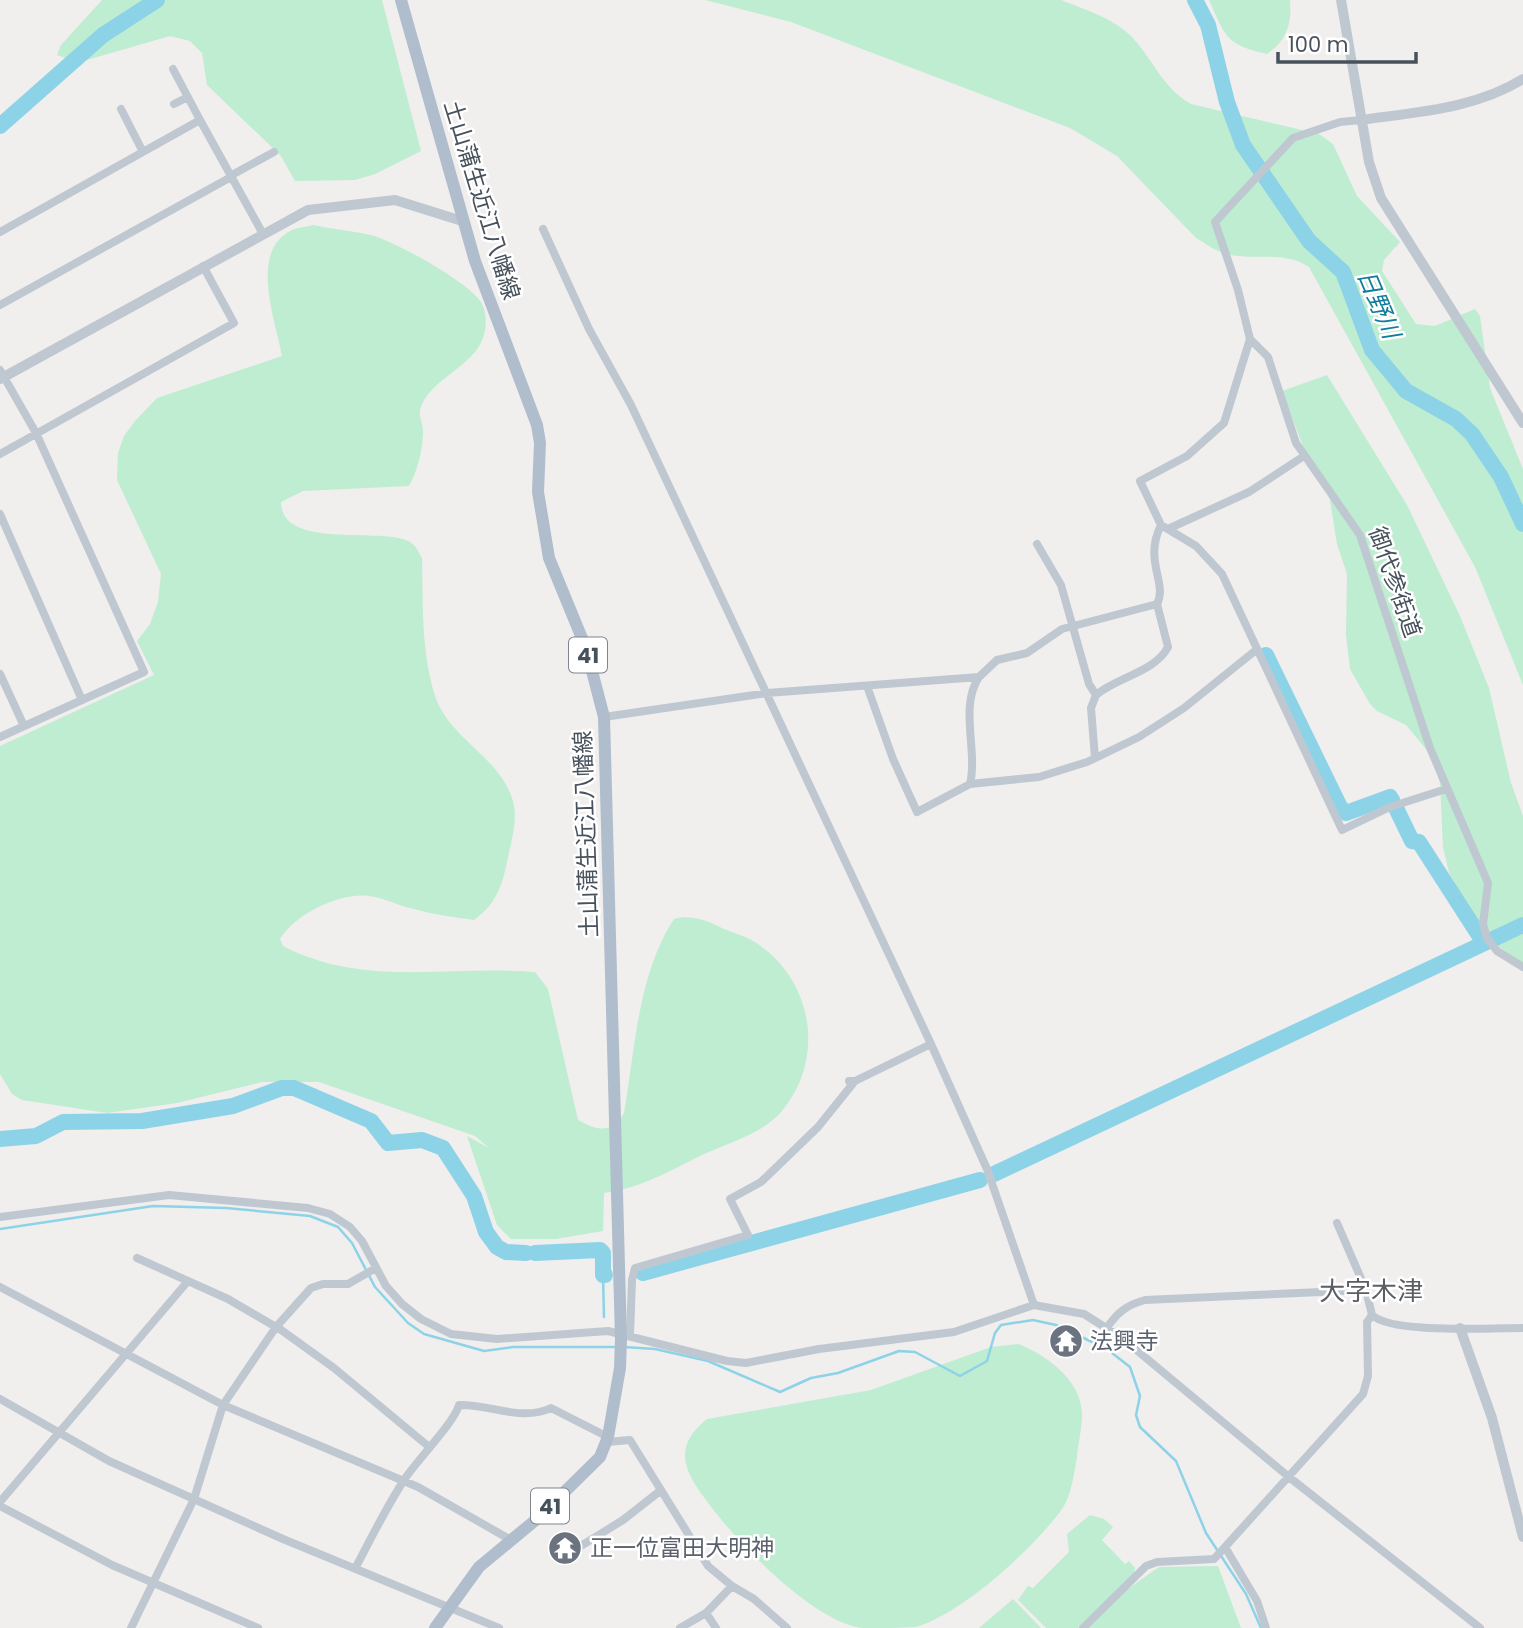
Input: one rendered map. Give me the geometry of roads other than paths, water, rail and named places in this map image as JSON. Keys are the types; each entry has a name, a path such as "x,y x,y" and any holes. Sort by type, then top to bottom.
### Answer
{"main road":[{"name":"土山蒲生近江八幡線","path":"401,0 462,221 537,425 540,443 538,492 549,558 586,648 604,718 624,1336 608,1440 591,1468 479,1567 435,1628"}],"street":[{"path":"1340,0 1374,180 1389,213 1523,423"},
{"path":"173,69 263,234"},
{"path":"1361,120 1448,107 1485,98 1523,79"},
{"path":"174,104 188,97"},
{"path":"121,109 144,152"},
{"path":"0,232 200,120"},
{"name":"御代参街道","path":"1361,120 1340,122 1296,136 1215,222 1244,310 1250,339 1268,358 1288,421 1304,456 1360,535 1446,789 1488,883 1483,924 1489,941 1523,967"},
{"path":"0,305 274,152"},
{"path":"0,737 144,672 36,433 1,375 316,208 395,200 462,221"},
{"path":"543,229 589,329 631,405 931,1044 987,1169 1034,1305"},
{"path":"0,454 234,323 203,266"},
{"path":"1250,339 1224,423 1187,456 1140,481 1165,527 1203,552 1222,574 1342,830 1390,807 1446,789"},
{"path":"1095,758 1091,708 1096,695 1107,685 1152,664 1168,647 1157,604 1160,594 1152,546 1165,527 1249,492 1304,456"},
{"path":"0,514 82,700"},
{"path":"1037,544 1057,575 1089,684 1096,695"},
{"path":"970,784 973,755 970,699 979,677 998,660 1027,653 1071,626 1157,604"},
{"path":"867,686 917,812 970,784 1039,777 1095,758 1155,728 1256,650"},
{"path":"0,674 24,726"},
{"path":"604,718 767,693 979,677"},
{"path":"624,1336 635,1268 748,1235 730,1199 761,1182 818,1127 852,1081 931,1044"},
{"path":"0,1217 169,1195 308,1208 331,1214 350,1227 362,1241 374,1269 402,1304 421,1320 451,1334 498,1339 624,1336 727,1362 746,1363 819,1349 954,1332 1034,1305 1075,1311 1122,1338 1289,1477 1480,1628"},
{"path":"1337,1223 1366,1290 1372,1315 1382,1322 1460,1328 1523,1328"},
{"path":"137,1258 276,1327 334,1368 428,1446"},
{"path":"131,1628 166,1551 194,1499 223,1405 276,1327 311,1288 323,1284 348,1284 374,1269"},
{"path":"188,1281 126,1356 57,1432 0,1504 153,1583 258,1628"},
{"path":"0,1287 223,1405 404,1480 510,1540"},
{"path":"1106,1329 1116,1314 1132,1303 1145,1300 1366,1290"},
{"path":"1083,1628 1146,1566 1157,1562 1202,1562 1216,1557 1363,1394 1367,1383 1367,1322 1372,1315"},
{"path":"1460,1328 1492,1418 1523,1537"},
{"path":"0,1399 109,1461 283,1539 356,1567 447,1609 499,1628"},
{"path":"356,1567 404,1480 428,1446 456,1415 459,1405 518,1414 537,1414 551,1408 608,1440 630,1440 708,1566 788,1628"},
{"path":"563,1557 624,1520 660,1491"},
{"path":"1224,1548 1257,1601 1266,1628"},
{"path":"680,1628 706,1612 733,1586"},
{"path":"706,1612 716,1628"}],"waterway":[{"name":"日野川","path":"0,126 103,35 157,0"},
{"name":"日野川","path":"1195,0 1208,25 1227,102 1243,145 1309,241 1343,272 1372,350 1406,391 1456,419 1472,434 1501,477 1523,524"},
{"path":"1266,655 1340,807 1346,813 1390,797 1392,800"},
{"path":"1396,808 1412,841 1419,842 1484,943"},
{"path":"994,1174 1523,925"},
{"path":"0,1139 36,1136 63,1122 142,1121 233,1106 282,1088 294,1088 371,1121 388,1143 422,1140 443,1148 474,1196 486,1232 497,1247 506,1252 526,1253"},
{"path":"643,1273 980,1180"},
{"path":"0,1229 153,1206 226,1208 310,1216 338,1227 352,1243 375,1287 408,1323 424,1334 484,1351 513,1347 618,1347"},
{"path":"535,1253 600,1250 603,1253 605,1275"},
{"path":"603,1275 604,1317"},
{"path":"624,1347 655,1349 708,1361 780,1392 811,1378 838,1373 899,1351 915,1352 960,1376 987,1361 995,1333 1001,1325 1033,1320 1056,1325 1107,1349 1130,1367 1140,1396 1136,1415 1140,1427 1176,1461 1206,1533 1246,1594 1261,1628"}],"place":[{"name":"法興寺","path":"1066,1341"},
{"name":"正一位富田大明神","path":"565,1548"}],"district":[{"name":"大字木津","path":"1371,1291"}]}
